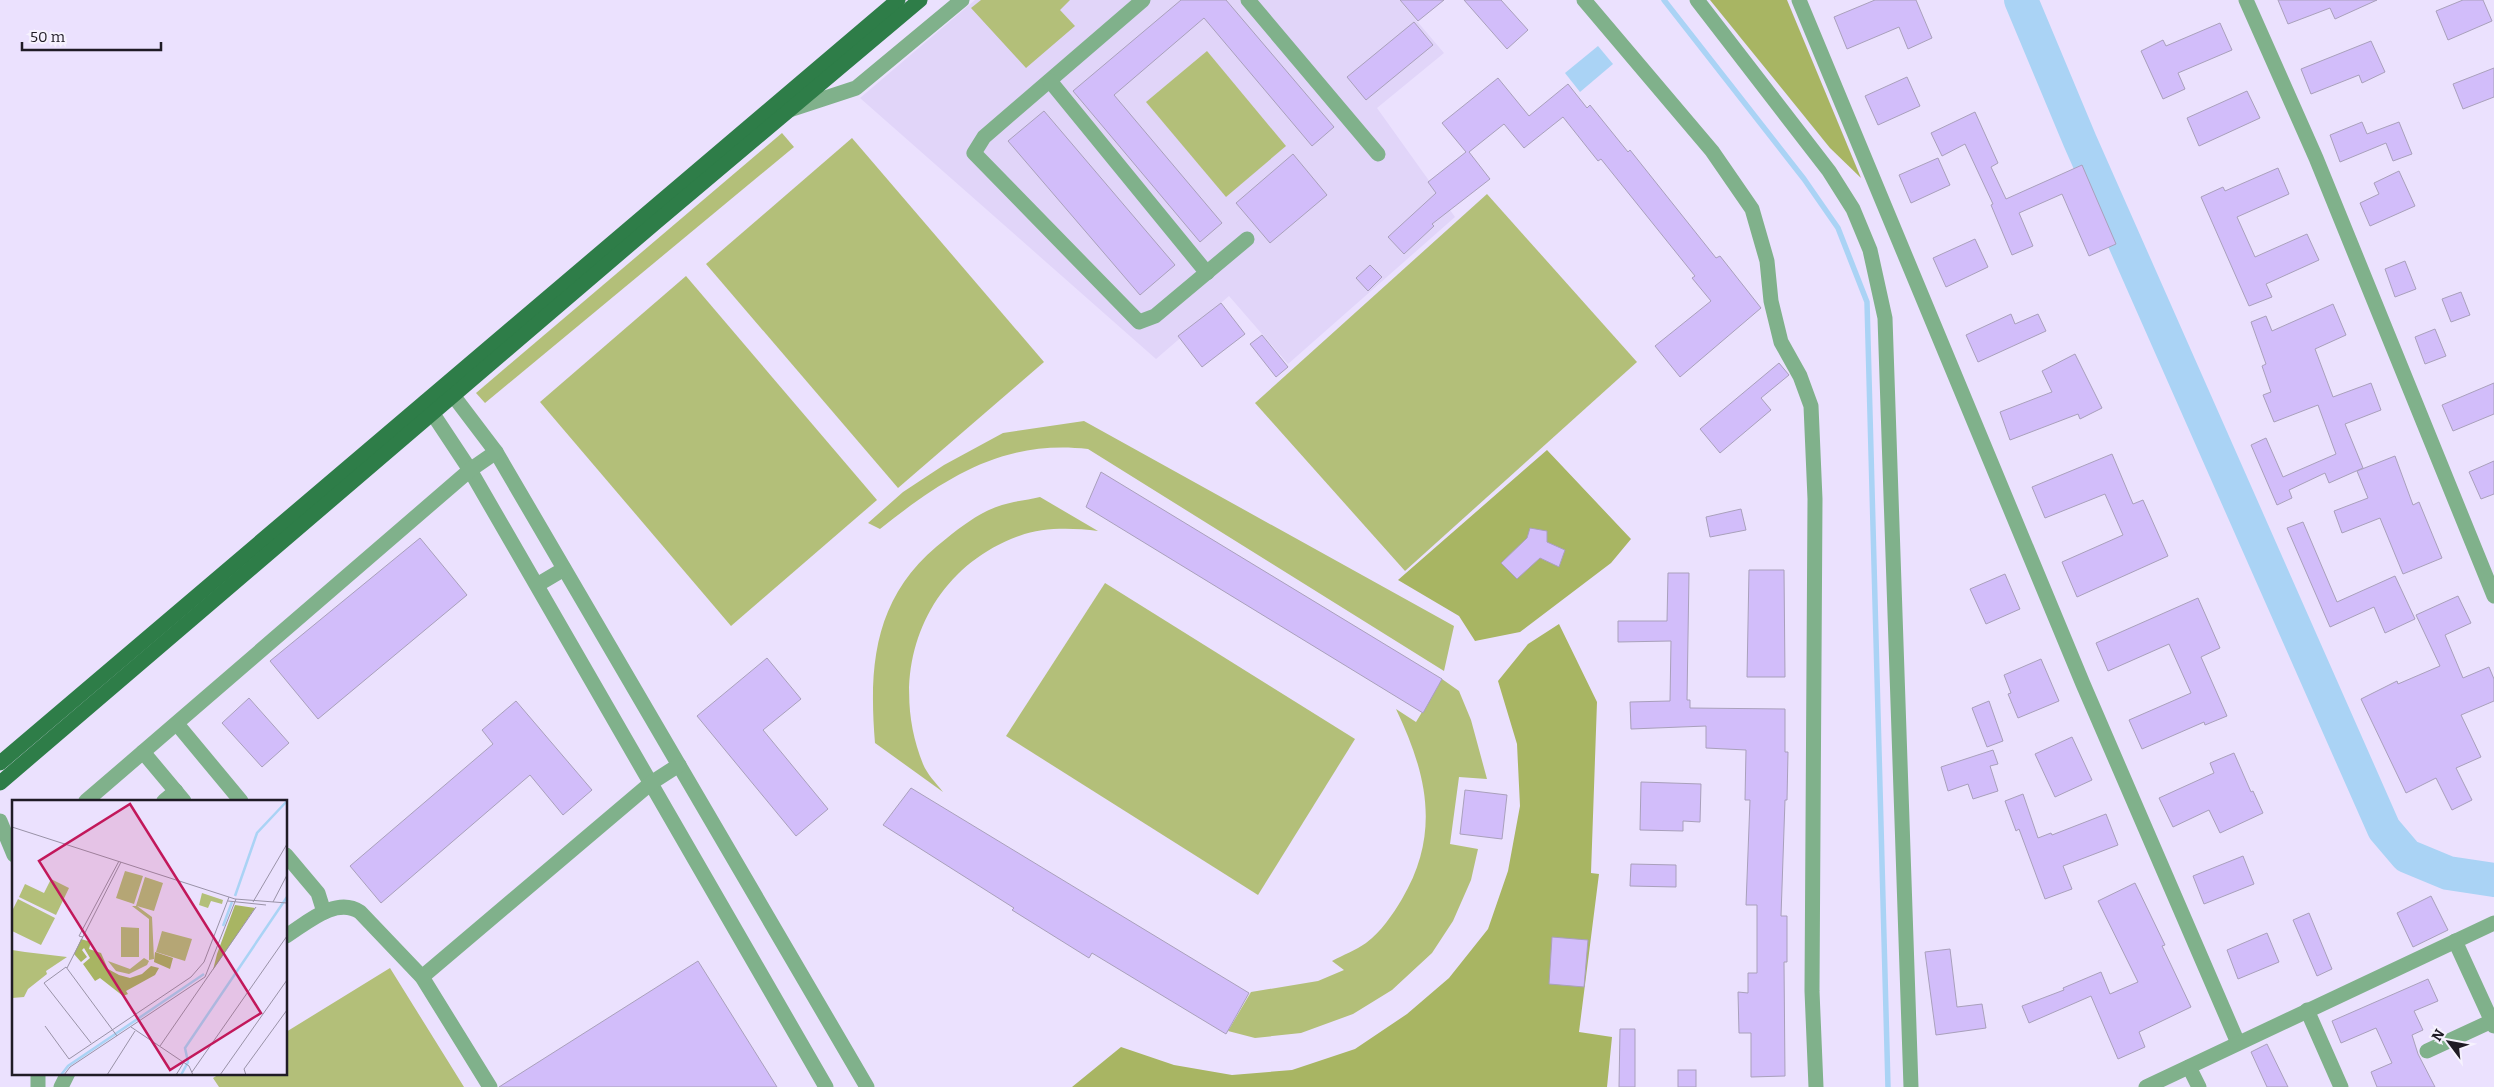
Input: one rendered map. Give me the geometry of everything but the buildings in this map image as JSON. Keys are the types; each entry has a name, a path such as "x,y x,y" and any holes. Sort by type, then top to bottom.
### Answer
{"main road":[{"path":"0,763 429,408 898,0"},
{"path":"449,391 920,0"},
{"path":"0,783 429,408"}],"street":[{"path":"788,110 856,88 962,0"},
{"path":"1143,0 984,137 974,153 1139,322 1155,316 1247,239"},
{"path":"1248,0 1378,154"},
{"path":"1584,0 1712,152 1752,209 1767,261 1771,301 1782,342 1800,376 1811,406 1815,499 1812,991 1816,1087"},
{"path":"1697,0 1829,171 1853,209 1870,250 1879,282 1885,318 1911,1087"},
{"path":"1800,0 2083,684 2238,1043"},
{"path":"2246,0 2320,167 2494,596"},
{"path":"1050,81 1207,272"},
{"path":"449,391 496,452 867,1087"},
{"path":"429,408 470,470 826,1087"},
{"path":"87,800 470,470 496,452"},
{"path":"537,585 564,569"},
{"path":"177,724 240,800"},
{"path":"143,752 180,796 167,800"},
{"path":"422,977 651,783 678,766"},
{"path":"0,821 12,850"},
{"path":"288,857 318,893 324,912"},
{"path":"288,935 324,912 334,908 352,907 381,933 422,977 490,1087"},
{"path":"2146,1087 2494,922"},
{"path":"2428,1051 2493,1023 2455,941"},
{"path":"2307,1010 2341,1087"},
{"path":"2189,1067 2199,1087"},
{"path":"38,1074 38,1087"},
{"path":"61,1087 68,1074"}],"shaded area":[{"path":"975,0 1399,0 1444,53 1377,108 1455,217 1288,364 1229,296 1156,359 860,98"}],"green space":[{"path":"981,0 1070,0 1060,10 1075,26 1026,68 971,8"},
{"path":"1710,0 1787,0 1861,178 1830,148"},
{"path":"1207,51 1286,146 1226,197 1146,102"},
{"path":"782,133 794,147 485,403 476,393"},
{"path":"852,138 1044,362 898,488 706,264"},
{"path":"1487,194 1637,362 1405,571 1255,403"},
{"path":"686,276 877,500 731,626 540,402"},
{"path":"1084,421 1454,626 1444,671 1088,449 1057,448 1028,450 1001,457 976,466 951,479 927,494 880,529 868,523 903,492 944,465 1003,433"},
{"path":"1547,450 1631,539 1611,563 1520,632 1475,641 1459,616 1398,580"},
{"path":"1040,497 1098,531 1068,529 1038,531 1019,536 986,552 959,573 938,599 922,628 912,660 909,694 913,729 923,764 929,775 943,792 875,743 873,683 876,655 882,629 891,604 905,581 923,559 947,538 987,511 1011,502"},
{"path":"1105,583 1355,739 1258,895 1006,736"},
{"path":"1559,624 1597,702 1591,873 1599,874 1579,1032 1612,1037 1607,1087 1072,1087 1121,1047 1174,1065 1232,1075 1292,1070 1355,1049 1407,1014 1449,978 1488,929 1508,871 1520,806 1517,744 1498,681 1528,644"},
{"path":"1442,679 1459,691 1471,720 1487,779 1459,777 1450,844 1478,849 1471,880 1453,921 1432,953 1392,990 1353,1014 1301,1033 1255,1038 1228,1031 1251,992 1318,981 1344,970 1332,961 1366,943 1377,934 1395,911 1414,875 1422,851 1425,827 1422,780 1416,757 1396,709 1416,722"},
{"path":"390,968 464,1087 219,1087 213,1078 219,1074 288,1074 288,1031"}],"water":[{"path":"1598,46 1613,64 1580,92 1565,73"}],"waterway":[{"path":"1664,0 1804,179 1838,228 1867,302 1888,1087"},
{"path":"2021,0 2080,141 2384,829 2407,856 2448,873 2494,880"}]}
